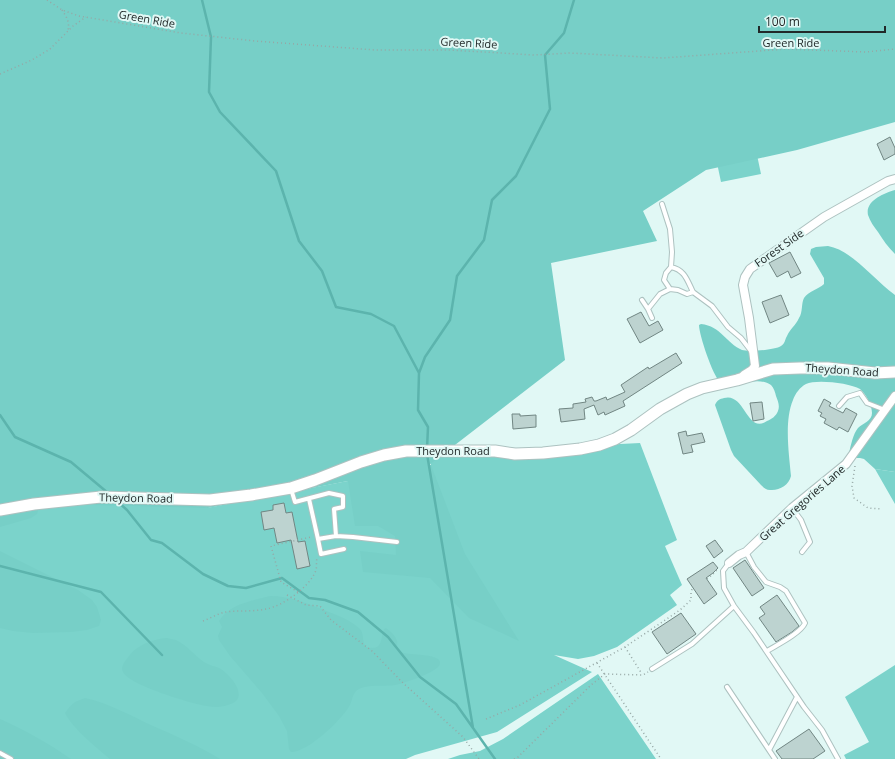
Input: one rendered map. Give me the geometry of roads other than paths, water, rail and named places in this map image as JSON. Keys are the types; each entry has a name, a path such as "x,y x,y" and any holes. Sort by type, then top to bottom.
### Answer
{"street":[{"name":"Forest Side","path":"737,380 752,370 755,366 743,285 750,268 824,218 895,179"},
{"name":"Theydon Road","path":"0,510 34,504 101,497 210,500 251,495 291,488 361,462 406,451 495,451 514,454 529,454 580,449 599,445 615,439 631,430 660,409 687,394 702,388 773,370 828,368 875,374 895,372"},
{"name":"Great Gregories Lane","path":"729,563 739,555 746,552 792,508 846,464 895,396"}],"lane":[{"path":"662,204 670,229 672,252 671,267 666,273 664,280 670,289"},
{"path":"671,267 677,268 683,273 693,292 712,306 728,327 741,338 753,354"},
{"path":"648,309 660,294 670,289 678,290 687,294 693,292"},
{"path":"642,300 652,318"},
{"path":"839,406 847,397 860,393 868,403 885,410"},
{"path":"291,488 295,502 328,493 343,496 343,507 334,509 336,536"},
{"path":"309,499 321,554 344,549"},
{"path":"792,508 800,520 810,542 802,552"},
{"path":"317,537 353,537 397,542"},
{"path":"746,552 754,567 766,582 786,591 805,623 799,632 767,651"},
{"path":"729,563 723,571 724,588 734,606 767,651 797,697 822,730 838,759"},
{"path":"652,669 692,644 734,606"},
{"path":"727,687 775,759"},
{"path":"769,750 797,697"},
{"path":"0,754 11,759"}],"waterway":[{"path":"202,0 211,37 209,92 220,112 276,171 299,241 322,271 336,307 371,314 394,326 419,373"},
{"path":"427,449 428,427 418,410 419,373 425,357 450,320 457,276 484,240 492,200 516,176 550,109 545,55 564,33 574,0"},
{"path":"0,415 15,437 71,462 108,493"},
{"path":"427,454 473,728"},
{"path":"118,502 127,510 151,540 162,543 203,574 228,586 246,588 282,578 309,598 325,600 358,612 388,637 420,677 456,704 495,759"},
{"path":"0,566 101,592 162,655"}]}
